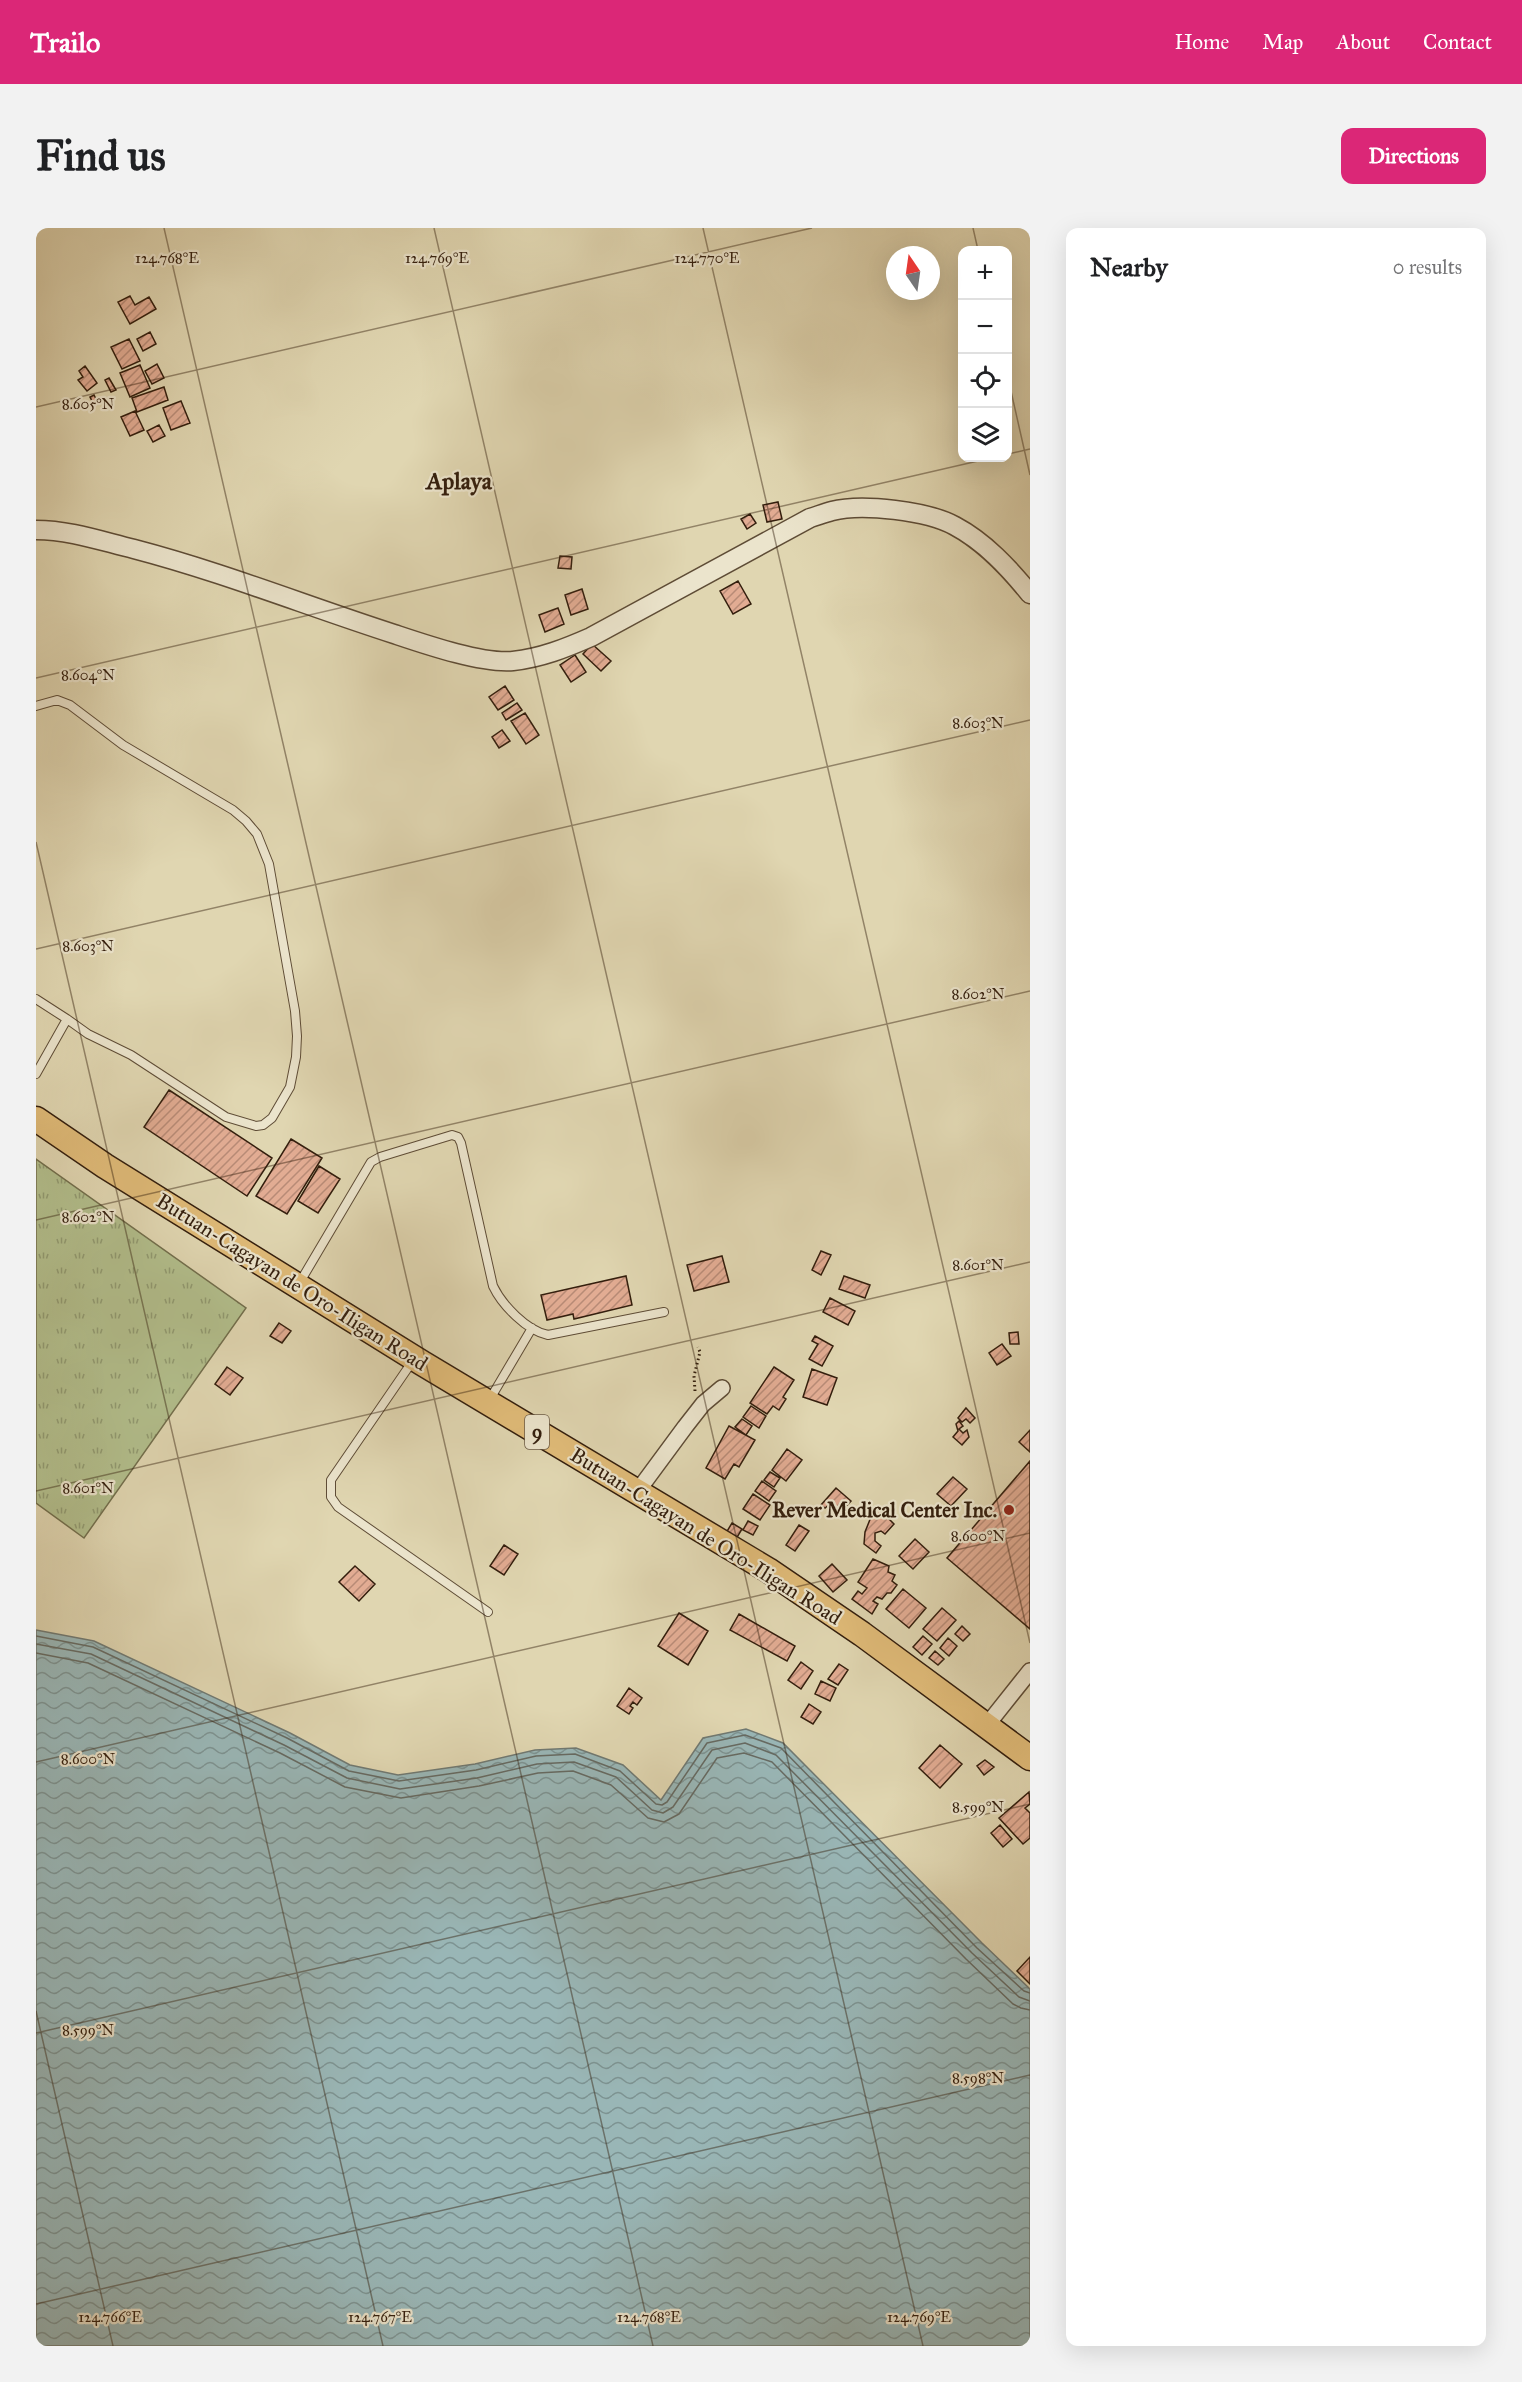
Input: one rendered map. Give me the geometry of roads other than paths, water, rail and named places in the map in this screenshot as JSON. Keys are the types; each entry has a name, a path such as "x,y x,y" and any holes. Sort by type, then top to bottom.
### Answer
{"highway":[{"name":"Butuan-Cagayan de Oro-Iligan Road","path":"36,1119 105,1166 415,1359 768,1570 862,1634 1030,1758"}],"street":[{"path":"36,530 62,530 194,565 297,603 411,639 484,658 511,661 559,652 591,637 810,518 833,510 884,508 954,525 998,557 1030,594"},
{"path":"638,1492 696,1413 722,1388"},
{"path":"987,1725 1030,1671"}],"lane":[{"path":"36,706 57,700 70,705 123,745 233,810 256,834 269,864 295,1011 296,1057 290,1087 272,1118 262,1125 256,1126 226,1117 131,1055 88,1034 36,999"},
{"path":"36,1074 67,1019"},
{"path":"297,1286 371,1162 380,1156 452,1135 458,1137 461,1143 493,1286 507,1308 538,1333 548,1335 664,1312"},
{"path":"488,1402 532,1328"},
{"path":"415,1359 331,1480 331,1497 338,1507 488,1612"}],"water":[{"path":"36,1630 94,1641 290,1733 350,1765 398,1775 475,1764 535,1750 576,1748 623,1765 661,1800 703,1738 746,1729 783,1743 1030,1989 1030,2346 36,2346"}],"place":[{"name":"Rever Medical Center Inc.","path":"1009,1510"}],"district":[{"name":"Aplaya","path":"459,481"}]}
